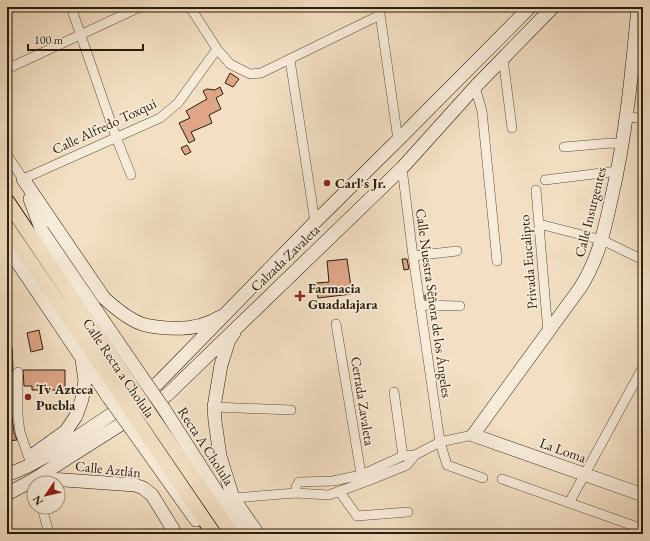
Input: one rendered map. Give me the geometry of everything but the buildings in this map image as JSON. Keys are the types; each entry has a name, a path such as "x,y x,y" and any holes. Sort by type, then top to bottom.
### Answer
{"main road":[{"name":"Calzada Zavaleta","path":"7,473 26,467 61,448 158,383 315,222 530,7"},
{"name":"Calzada Zavaleta","path":"43,475 167,394 402,168 475,87 554,7"},
{"name":"Calle Insurgentes","path":"472,435 589,274 596,259 602,240 618,171 626,116 638,73 640,23 638,7"},
{"path":"368,170 383,186"},
{"path":"23,178 104,298 116,309 141,324 173,329 194,327 212,322 230,310"},
{"name":"Recta A Cholula","path":"23,178 42,231 136,380 164,409 244,534"},
{"name":"Calle Recta a Cholula","path":"7,201 136,380 141,424 214,534"},
{"name":"Calle Recta a Cholula","path":"7,227 114,395 141,424 232,534"},
{"path":"7,247 82,357 114,395"},
{"path":"244,320 230,340 220,365 214,408 220,456 233,498 258,534"},
{"path":"7,473 66,431 76,416 82,400 85,381 82,357"},
{"path":"141,424 207,534"},
{"name":"La Loma","path":"472,435 643,495"},
{"name":"Calle Aztlán","path":"66,483 135,486 143,488 152,494 176,534"},
{"name":"Calzada Zavaleta","path":"7,494 26,485"}],"street":[{"path":"71,7 116,137 131,175"},
{"path":"7,69 140,7"},
{"path":"190,7 217,49 230,64 250,74 261,73 290,60 379,11 398,140"},
{"name":"Calle Alfredo Toxqui","path":"23,178 160,118 178,103 217,49"},
{"path":"503,58 512,128"},
{"path":"290,60 315,222"},
{"path":"475,87 482,111 497,261"},
{"path":"626,116 643,119"},
{"path":"564,147 611,143 622,144"},
{"path":"7,155 23,178"},
{"name":"Calle Nuestra Señora de los Ángeles","path":"402,168 440,442 447,466 483,478"},
{"path":"545,180 618,171"},
{"name":"Privada Eucalipto","path":"536,190 548,332"},
{"path":"539,224 602,240 643,260"},
{"path":"413,256 458,251"},
{"path":"420,304 460,306"},
{"name":"Cerrada Zavaleta","path":"336,324 362,479"},
{"path":"569,503 586,475 643,367"},
{"path":"18,372 18,416 20,432 29,458"},
{"path":"394,392 403,456"},
{"path":"214,408 291,410"},
{"path":"233,498 296,493 329,494 339,491 403,456 415,455 440,442 472,435"},
{"path":"296,493 296,487 299,482 362,479 407,465 415,455"},
{"path":"502,479 640,528"},
{"path":"339,491 357,516 408,512"},
{"path":"44,515 49,534"}],"place":[{"name":"Carl's Jr.","path":"327,183"},
{"name":"Farmacia Guadalajara","path":"300,296"},
{"name":"Tv Azteca Puebla","path":"28,397"}]}
